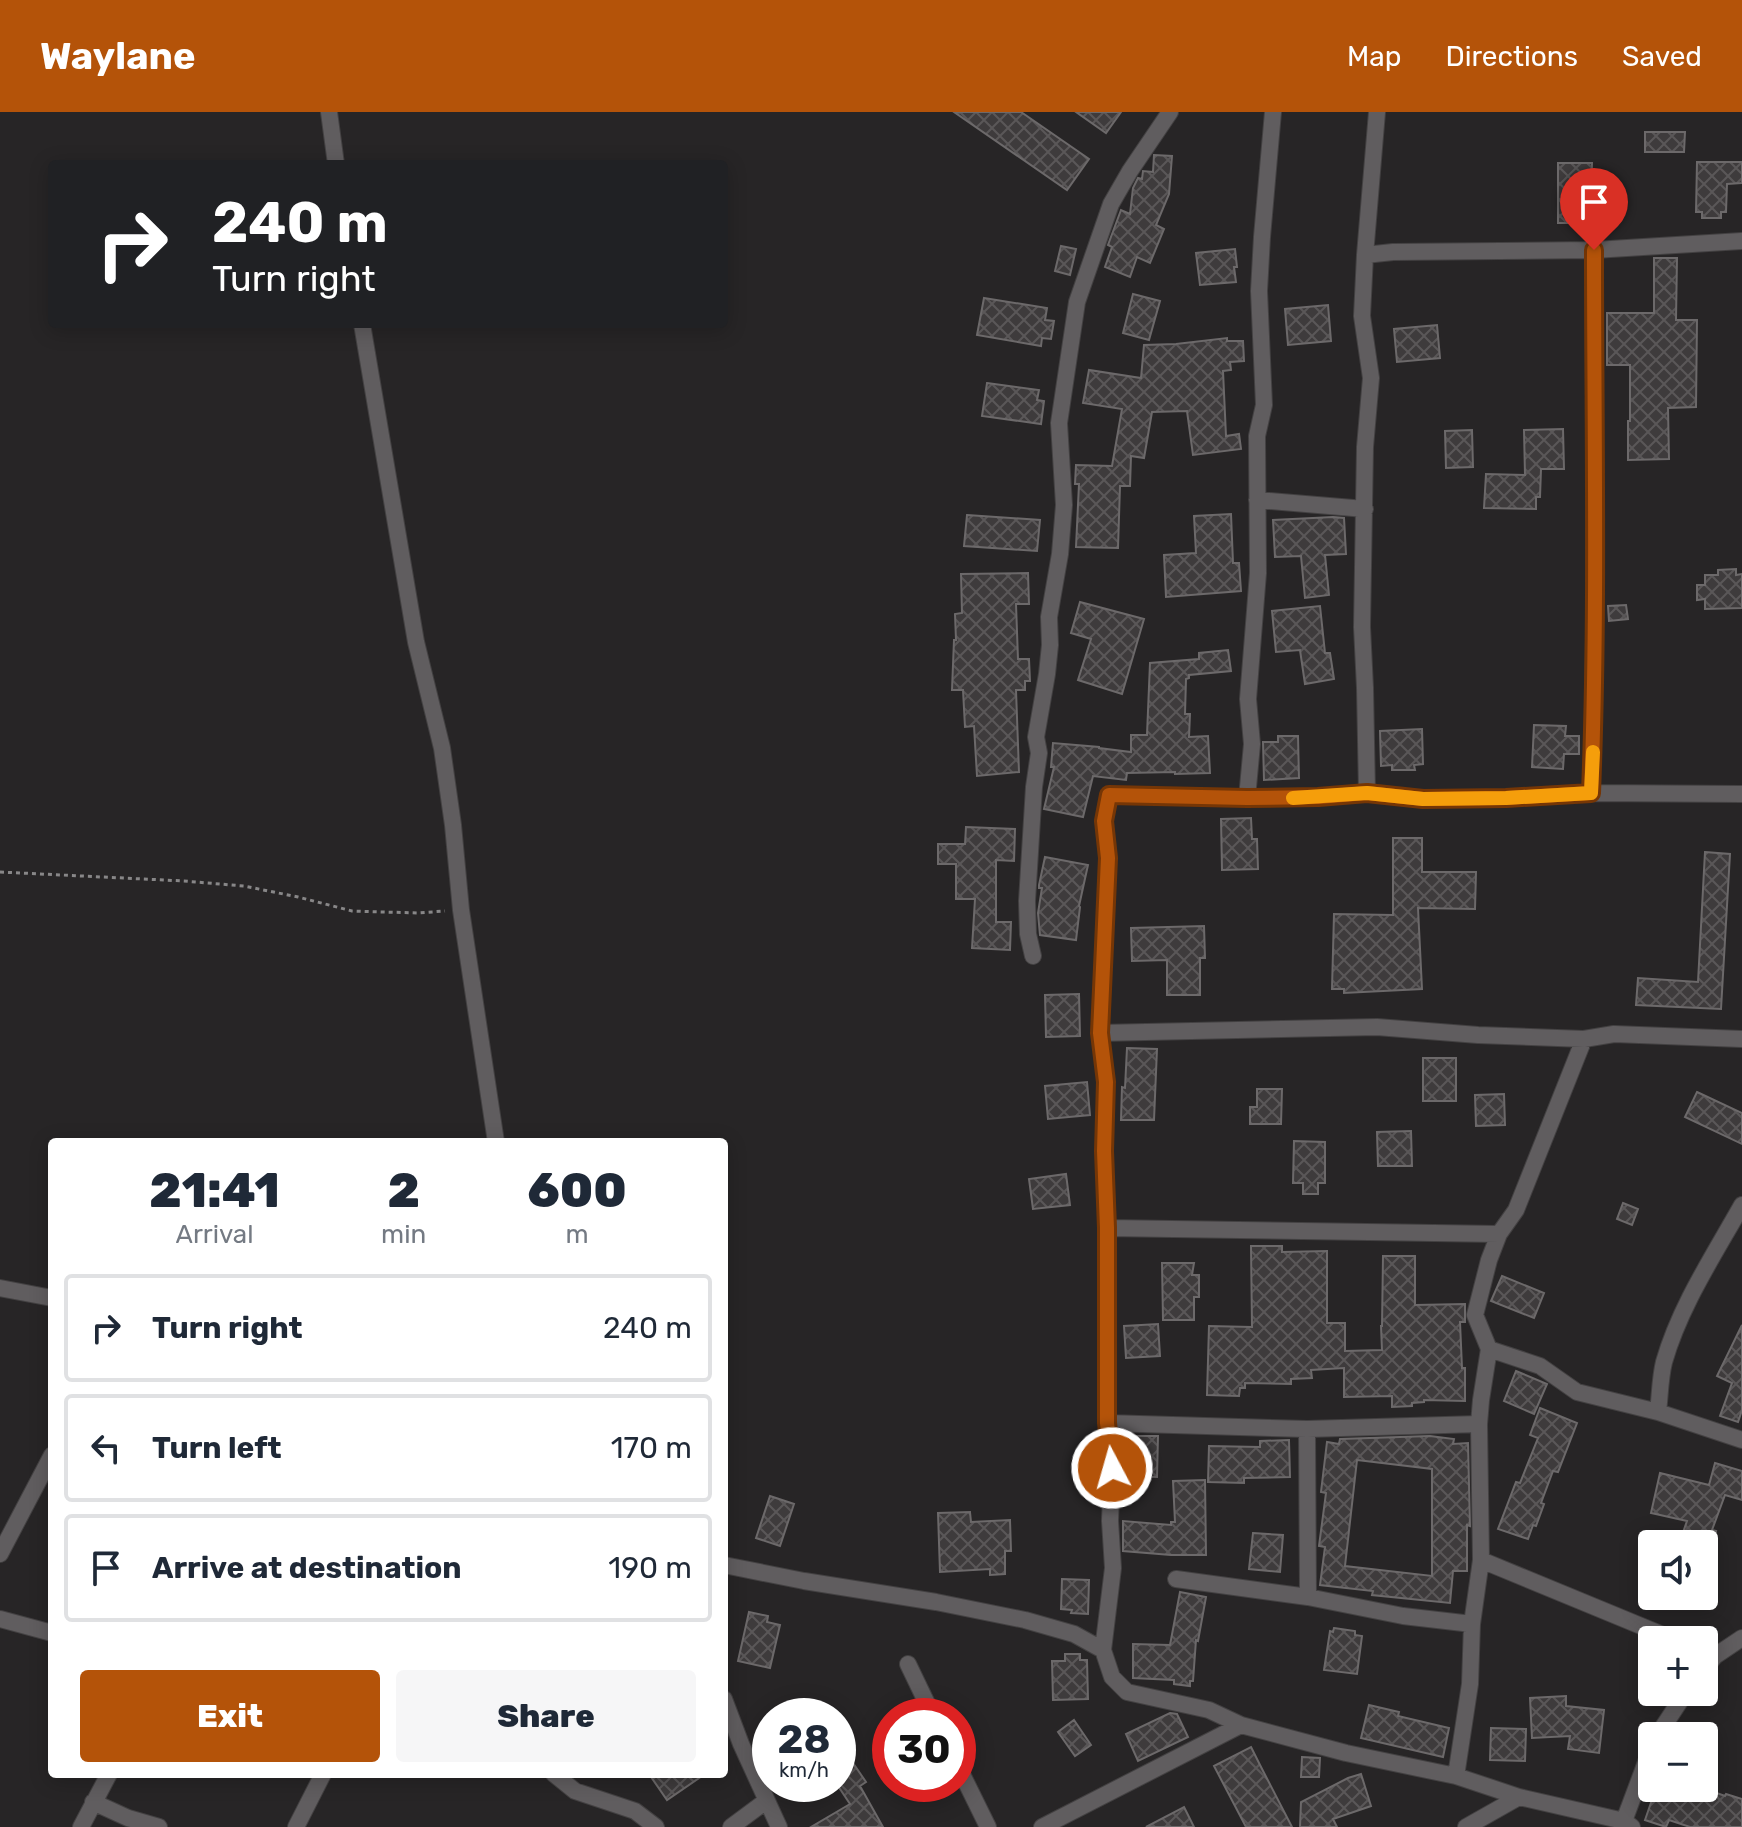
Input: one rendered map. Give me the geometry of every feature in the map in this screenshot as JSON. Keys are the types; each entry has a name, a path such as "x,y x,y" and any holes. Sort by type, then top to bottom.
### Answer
{"street":[{"path":"329,112 335,160"},
{"path":"1033,956 1028,934 1027,901 1039,753 1036,737 1047,674 1049,617 1060,554 1064,505 1059,423 1077,302 1111,204 1170,112"},
{"path":"1247,798 1252,744 1248,699 1258,573 1257,436 1264,405 1259,291 1273,112"},
{"path":"1367,793 1362,627 1365,447 1371,378 1362,316 1377,112"},
{"path":"1365,255 1594,250 1742,241"},
{"path":"1591,793 1595,681 1594,250"},
{"path":"363,328 416,642 442,748 461,910 495,1138"},
{"path":"1257,500 1365,509"},
{"path":"1638,1787 1628,1824 1519,1797 1456,1776 1346,1753 1241,1725 1209,1710 1127,1692 1112,1677 1103,1650 1113,1568 1110,1521 1112,1468 1107,1423 1106,1082 1100,1033 1108,858 1104,821 1109,795 1247,798 1367,793 1423,799 1591,793 1742,794"},
{"path":"1100,1033 1377,1027 1584,1039 1614,1034 1742,1039"},
{"path":"1456,1776 1470,1684 1472,1624 1481,1560 1479,1424 1489,1349 1475,1315 1499,1234 1516,1210 1584,1039"},
{"path":"1658,1412 1664,1363 1679,1323 1742,1205"},
{"path":"1107,1228 1499,1234"},
{"path":"0,1288 48,1297"},
{"path":"1489,1349 1540,1366 1577,1392 1658,1412 1742,1440"},
{"path":"1107,1423 1307,1429 1479,1424"},
{"path":"1307,1429 1308,1597"},
{"path":"0,1554 48,1463"},
{"path":"1481,1560 1641,1626"},
{"path":"728,1566 1025,1620 1074,1634 1103,1650"},
{"path":"1176,1579 1308,1597 1403,1616 1472,1624"},
{"path":"0,1619 48,1632"},
{"path":"1718,1650 1742,1639"},
{"path":"908,1664 924,1698"},
{"path":"728,1710 752,1769"},
{"path":"1042,1827 1241,1725"},
{"path":"81,1827 107,1778"},
{"path":"296,1827 321,1778"},
{"path":"560,1778 575,1791 635,1811 656,1827"},
{"path":"1466,1827 1519,1797"},
{"path":"93,1802 128,1818 159,1827"},
{"path":"731,1827 765,1802"},
{"path":"766,1802 779,1827"},
{"path":"976,1802 988,1827"}],"path":[{"path":"0,872 244,886 352,911 417,913 461,910"}],"building":[{"path":"954,112 1021,112 1089,159 1067,190"},
{"path":"1076,112 1121,112 1106,133"},
{"path":"1645,132 1685,132 1684,152 1645,152"},
{"path":"1154,155 1172,156 1169,194 1156,225 1164,229 1150,263 1137,257 1130,277 1105,267 1112,247 1108,245 1121,210 1130,214 1133,188 1138,178 1142,179 1143,171 1153,172"},
{"path":"1697,162 1742,162 1742,183 1727,184 1726,212 1721,212 1721,218 1702,218 1702,212 1696,212"},
{"path":"1558,163 1592,163 1591,223 1558,223"},
{"path":"1061,246 1076,249 1070,275 1055,271"},
{"path":"1235,249 1236,282 1200,285 1196,253"},
{"path":"1654,258 1677,258 1676,320 1697,320 1696,407 1668,408 1669,459 1628,460 1630,365 1607,365 1607,313 1654,313"},
{"path":"1133,294 1160,301 1149,340 1123,333"},
{"path":"984,298 1047,308 1045,320 1054,321 1051,339 1042,338 1041,346 977,335"},
{"path":"1328,305 1331,341 1288,345 1285,309"},
{"path":"1437,325 1440,358 1397,362 1394,329"},
{"path":"1227,338 1227,341 1243,341 1244,361 1230,362 1231,370 1223,371 1226,436 1239,434 1241,449 1193,455 1187,411 1152,412 1144,458 1131,456 1130,486 1120,486 1118,548 1076,547 1079,484 1075,484 1076,465 1112,466 1122,409 1083,403 1089,370 1141,378 1144,345"},
{"path":"987,383 1039,390 1037,400 1044,401 1041,424 982,416"},
{"path":"1563,429 1564,469 1541,469 1540,497 1536,497 1536,509 1484,508 1486,474 1525,475 1524,430"},
{"path":"1472,430 1473,467 1446,468 1445,431"},
{"path":"1231,514 1233,563 1239,563 1241,591 1166,597 1164,555 1196,553 1194,516"},
{"path":"967,515 1040,520 1037,551 964,546"},
{"path":"1344,518 1346,554 1325,555 1329,595 1305,598 1301,556 1275,557 1273,520"},
{"path":"1736,569 1736,575 1742,574 1742,608 1705,609 1705,599 1697,600 1697,585 1705,585 1705,575 1718,575 1718,570"},
{"path":"1028,573 1029,604 1016,604 1018,659 1029,659 1030,681 1025,681 1025,690 1016,690 1019,772 977,776 974,726 965,727 963,690 952,690 955,614 962,613 961,574"},
{"path":"1080,602 1144,619 1122,694 1078,680 1091,639 1071,633"},
{"path":"1626,605 1628,619 1609,621 1608,606"},
{"path":"1320,606 1325,653 1330,653 1334,679 1305,684 1300,650 1276,652 1272,611"},
{"path":"1228,650 1231,671 1189,675 1186,679 1185,714 1190,714 1189,737 1208,736 1210,773 1127,773 1126,780 1093,776 1083,817 1044,809 1054,767 1051,767 1053,743 1131,752 1131,735 1147,735 1150,663 1199,659 1199,653"},
{"path":"1534,725 1566,726 1565,736 1579,736 1579,754 1564,754 1563,769 1532,767"},
{"path":"1422,729 1423,764 1414,765 1415,770 1392,770 1392,765 1381,766 1380,731"},
{"path":"1278,736 1298,736 1299,778 1264,780 1263,742 1278,742"},
{"path":"1251,818 1252,839 1257,839 1258,869 1222,870 1221,819"},
{"path":"966,827 1015,829 1014,861 996,860 996,922 1011,922 1010,950 972,948 975,899 956,899 956,864 938,864 938,844 965,844"},
{"path":"1393,838 1422,838 1422,872 1476,872 1475,909 1418,908 1422,989 1344,993 1344,989 1332,989 1334,914 1393,915"},
{"path":"1705,852 1730,854 1721,1009 1636,1005 1638,978 1698,982"},
{"path":"1045,857 1088,865 1079,906 1076,940 1040,935 1038,913 1042,888 1039,885"},
{"path":"1204,926 1205,958 1200,958 1200,995 1167,995 1167,960 1132,961 1131,928"},
{"path":"1079,994 1080,1036 1046,1037 1045,995"},
{"path":"1127,1048 1157,1049 1154,1120 1121,1120"},
{"path":"1423,1058 1456,1058 1456,1101 1423,1101"},
{"path":"1087,1082 1090,1115 1048,1119 1045,1086"},
{"path":"1257,1089 1282,1089 1281,1124 1250,1124 1250,1107 1257,1107"},
{"path":"1697,1092 1742,1113 1742,1144 1685,1117"},
{"path":"1504,1094 1505,1125 1476,1126 1475,1095"},
{"path":"1411,1131 1412,1166 1378,1166 1377,1132"},
{"path":"1294,1141 1325,1142 1325,1183 1318,1183 1318,1194 1303,1194 1303,1183 1293,1183"},
{"path":"1066,1174 1070,1205 1033,1209 1029,1179"},
{"path":"1623,1203 1638,1209 1632,1225 1617,1219"},
{"path":"1251,1246 1282,1246 1282,1252 1327,1251 1327,1323 1345,1323 1345,1351 1382,1350 1383,1256 1415,1256 1415,1305 1465,1304 1465,1322 1460,1322 1465,1401 1424,1400 1412,1403 1412,1406 1392,1407 1392,1396 1344,1397 1344,1368 1311,1370 1312,1378 1291,1379 1291,1384 1245,1383 1245,1388 1240,1388 1239,1396 1207,1395 1209,1326 1252,1327"},
{"path":"1162,1263 1194,1263 1192,1275 1199,1275 1199,1297 1194,1297 1194,1320 1163,1320"},
{"path":"1502,1276 1544,1293 1534,1318 1491,1301"},
{"path":"1158,1324 1160,1356 1126,1358 1124,1326"},
{"path":"1742,1325 1742,1410 1738,1422 1720,1416 1732,1383 1717,1376"},
{"path":"1516,1371 1547,1384 1534,1414 1504,1401"},
{"path":"1540,1408 1577,1423 1558,1472 1553,1471 1536,1526 1533,1525 1528,1539 1498,1529 1516,1482 1520,1483 1538,1438 1530,1435"},
{"path":"1127,1436 1158,1436 1157,1477 1126,1476"},
{"path":"1430,1436 1454,1439 1453,1444 1468,1443 1470,1526 1467,1525 1467,1571 1453,1571 1450,1603 1372,1595 1373,1591 1320,1585 1325,1547 1319,1546 1326,1493 1321,1492 1327,1442 1339,1444 1340,1439","holes":["1357,1460 1432,1469 1432,1576 1345,1566"]},
{"path":"1289,1440 1290,1477 1244,1478 1244,1483 1208,1482 1209,1446 1260,1447 1260,1441"},
{"path":"1715,1463 1742,1471 1742,1500 1725,1495 1712,1530 1684,1530 1687,1521 1651,1513 1660,1473 1709,1485"},
{"path":"1205,1480 1206,1555 1123,1551 1123,1521 1171,1525 1175,1522 1173,1481"},
{"path":"770,1496 794,1504 780,1546 756,1538"},
{"path":"970,1512 971,1522 1010,1520 1011,1551 1005,1551 1005,1574 990,1575 990,1569 940,1572 938,1513"},
{"path":"1253,1533 1283,1535 1280,1572 1249,1569"},
{"path":"1062,1579 1089,1580 1088,1614 1061,1609"},
{"path":"1180,1592 1206,1597 1196,1640 1193,1681 1190,1681 1190,1686 1174,1684 1174,1680 1133,1678 1133,1644 1170,1645"},
{"path":"749,1612 768,1616 767,1622 780,1625 770,1668 738,1661"},
{"path":"1334,1628 1355,1631 1355,1635 1362,1636 1357,1674 1324,1670 1330,1631 1333,1632"},
{"path":"1065,1654 1080,1654 1080,1660 1087,1660 1088,1699 1053,1700 1052,1661 1065,1661"},
{"path":"1566,1696 1566,1706 1604,1710 1599,1753 1568,1749 1570,1736 1532,1738 1530,1698"},
{"path":"1369,1705 1399,1712 1398,1716 1449,1728 1443,1757 1361,1738"},
{"path":"1170,1713 1177,1714 1188,1737 1138,1761 1126,1734"},
{"path":"1074,1720 1091,1745 1075,1756 1058,1732"},
{"path":"1491,1728 1526,1729 1525,1761 1490,1760"},
{"path":"1251,1747 1292,1827 1246,1827 1214,1766"},
{"path":"1302,1757 1320,1758 1319,1777 1301,1777"},
{"path":"856,1767 866,1782 860,1786 883,1827 811,1827 850,1804 849,1802 856,1802"},
{"path":"1361,1774 1371,1806 1333,1819 1337,1827 1300,1827 1301,1802"},
{"path":"652,1778 699,1778 667,1800"},
{"path":"1718,1793 1742,1799 1742,1827 1690,1827 1669,1820 1666,1827 1645,1820 1651,1802 1718,1802"},
{"path":"1184,1807 1194,1827 1146,1827"}],"slow traffic":[{"path":"1293,798 1367,793 1423,799 1591,793 1593,752"}],"route":[{"path":"1112,1468 1107,1423 1106,1082 1100,1033 1108,858 1104,821 1109,795 1247,798 1367,793 1423,799 1591,793 1595,681 1594,250"}]}
